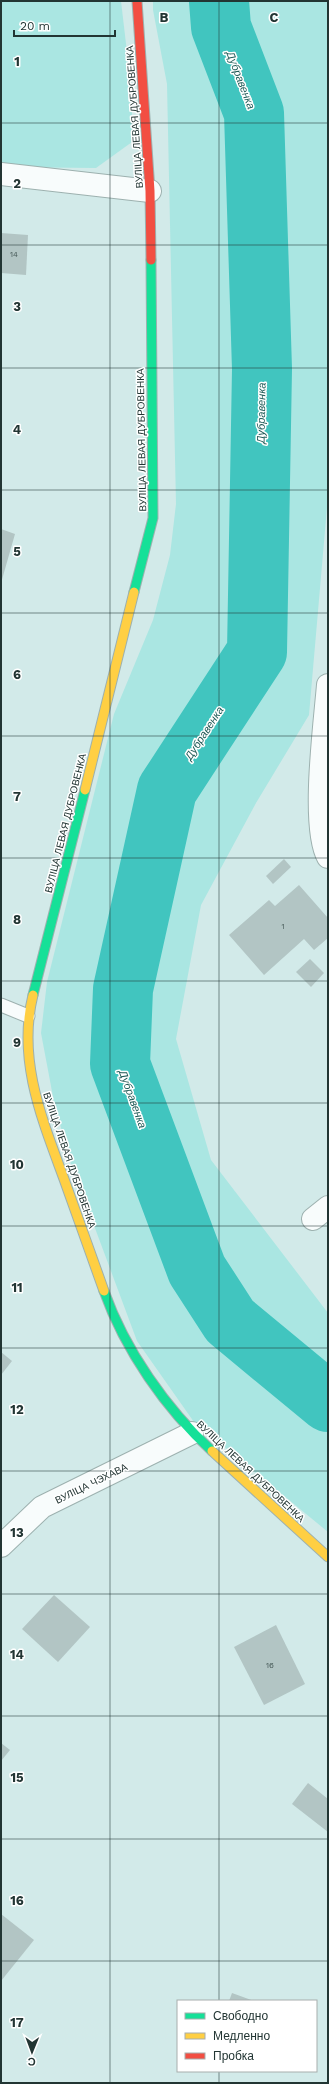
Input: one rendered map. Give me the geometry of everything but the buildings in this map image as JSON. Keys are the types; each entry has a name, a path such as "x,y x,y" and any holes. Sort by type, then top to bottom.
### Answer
{"street":[{"name":"ВУЛІЦА ЛЕВАЯ ДУБРОВЕНКА","path":"137,1 150,191 153,518 28,1016 28,1055 37,1104 110,1307 151,1383 192,1433 328,1557"},
{"path":"1,174 150,191"},
{"path":"328,685 319,811 325,851 328,857"},
{"name":"ВУЛІЦА ЧЭХАВА","path":"1,1546 42,1507 192,1433"}],"lane":[{"path":"1,1005 28,1016"}],"shaded area":[{"path":"1,1 121,1 132,95 132,142 96,168 1,167"},
{"path":"153,1 328,1 328,496 309,715 256,803 201,905 176,1039 211,1160 328,1313 328,1532 194,1422 137,1341 70,1161 54,1102 41,1033 47,982 114,714 153,620 170,555 176,504 167,84 153,10"}],"waterway":[{"name":"Дубравенка","path":"219,1 221,27 254,113 262,369 257,652 167,790 123,989 120,1064 197,1270 230,1321 328,1402"}],"traffic: fast":[{"path":"134,592 153,518 151,260"},
{"path":"33,995 85,790"},
{"path":"104,1291 123,1335 149,1377 179,1417 212,1451"}],"traffic: slow":[{"path":"85,790 134,592"},
{"path":"33,995 29,1019 28,1043 34,1089 40,1112 104,1291"},
{"path":"212,1451 328,1557"}],"traffic: jam":[{"path":"137,1 150,191 151,260"}]}
